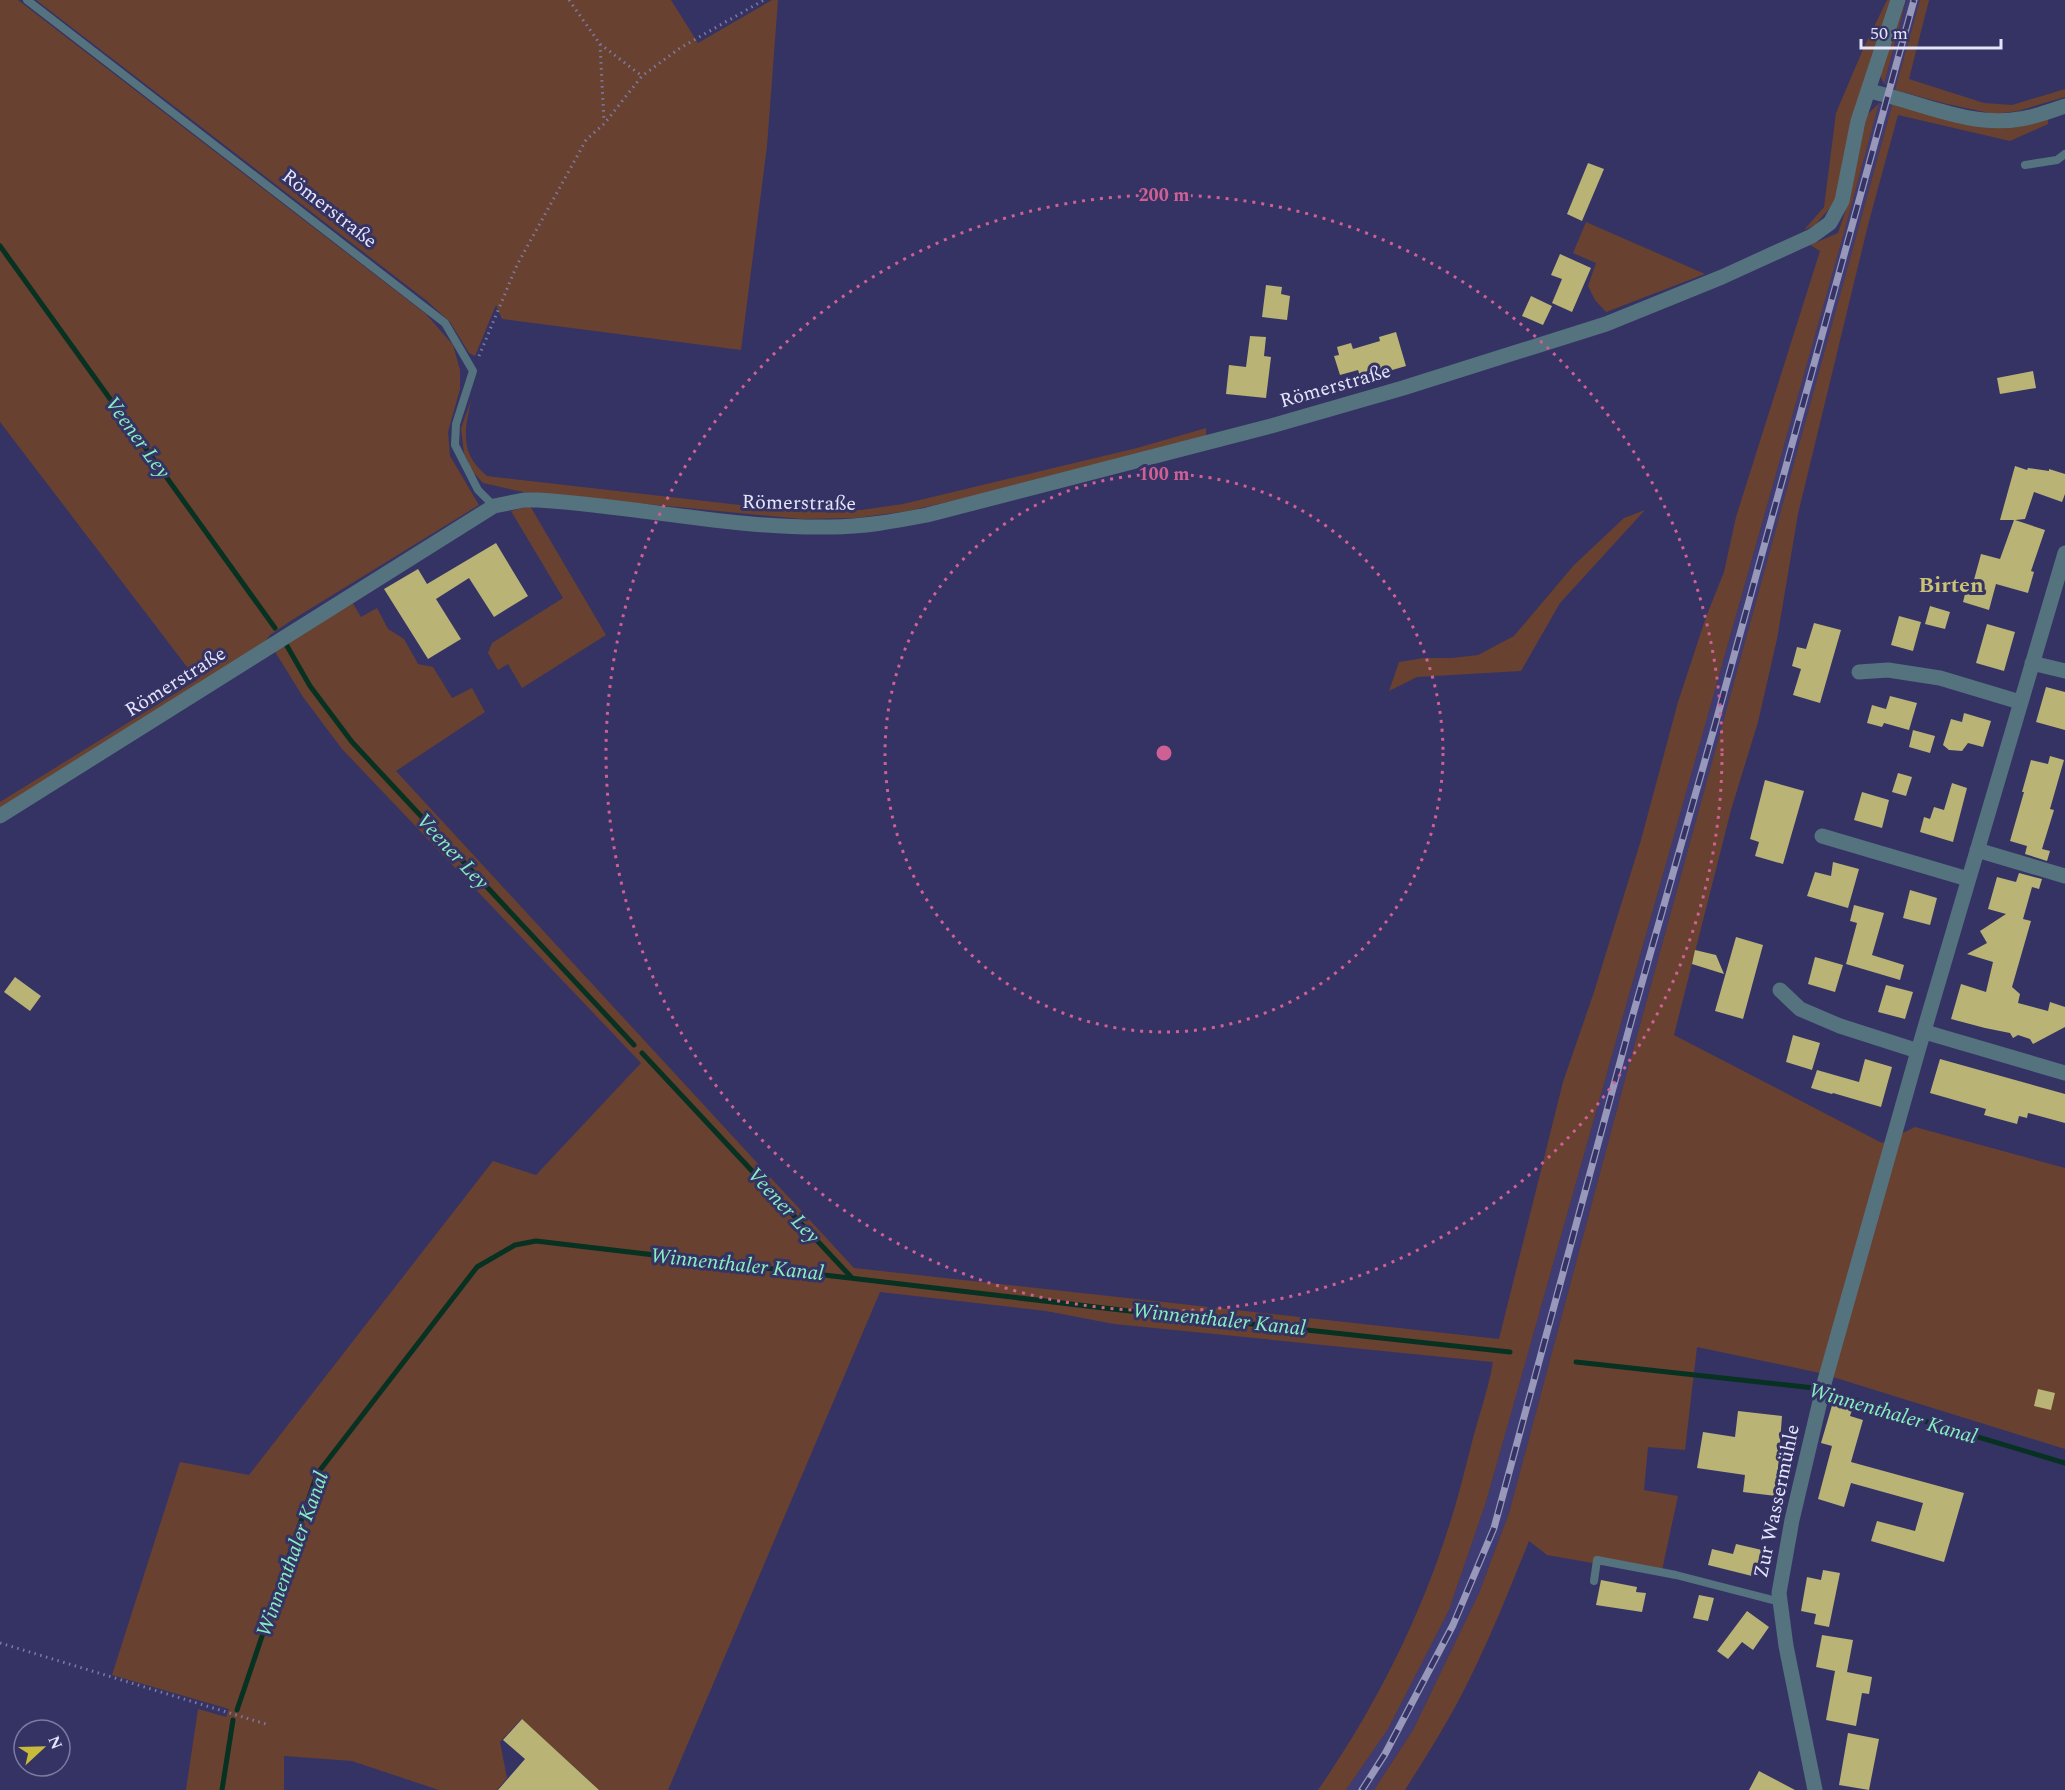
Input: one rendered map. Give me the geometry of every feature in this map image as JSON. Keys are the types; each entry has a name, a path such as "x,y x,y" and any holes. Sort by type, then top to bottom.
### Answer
{"street":[{"name":"Römerstraße","path":"0,816 494,506 524,500 538,500 777,525 832,527 886,522 975,504 1271,426 1403,388 1606,324 1722,277 1812,236 1830,223 1842,201 1858,121 1898,0"},
{"path":"1869,91 1959,115 1991,120 2019,119 2065,106"},
{"name":"Zur Wassermühle","path":"1815,1790 1786,1647 1779,1593 1792,1520 1825,1380 1918,1051 2065,553"},
{"path":"2032,663 2065,671"},
{"path":"1859,672 1888,670 1940,678 2020,702"},
{"path":"1822,836 1968,879"},
{"path":"1977,850 2065,876"},
{"path":"1780,990 1800,1009 1840,1026 1918,1051"},
{"path":"1925,1032 2065,1072"}],"lane":[{"name":"Römerstraße","path":"27,0 445,323 473,371"},
{"path":"2025,165 2057,159 2065,154"},
{"path":"473,371 456,424 455,445 478,490 494,506"},
{"path":"1594,1581 1597,1560 1676,1575 1780,1602"}],"path":[{"path":"569,0 600,44 642,76"},
{"path":"473,371 517,266 586,140 604,124 642,76 680,48 764,0"},
{"path":"600,44 604,124"},
{"path":"0,1643 269,1725"}],"shaded area":[{"path":"0,0 18,0 426,314 453,345 460,370 460,389 448,432 450,456 479,505 292,620 270,635 264,643 0,808 0,802 197,680 0,422"},
{"path":"36,0 671,0 698,43 772,0 778,0 767,146 741,350 502,319 496,305 475,356 469,353 450,322 427,301"},
{"path":"1887,0 1895,0 1836,201 1815,225 1804,230 1824,207 1836,113"},
{"path":"1907,0 1920,0 1895,90 1884,84"},
{"path":"1920,0 1929,0 1909,79 1984,103 2012,105 2065,89 2065,97 2018,111 1994,114 1895,90"},
{"path":"1906,2 1884,84 1879,73"},
{"path":"1893,102 1623,1087 1509,1513 1479,1593 1413,1730 1374,1790 1346,1790 1388,1729 1449,1610 1486,1502 1879,103"},
{"path":"1893,102 1968,121 2048,117 2048,124 2010,141 1898,115 1868,225 1798,514 1777,639 1758,722 1731,810 1674,1035 1882,1143 1915,1127 2065,1168 2065,1449 1820,1373 1697,1347 1685,1450 1648,1447 1644,1490 1678,1496 1661,1575 1547,1555 1529,1541 1476,1665 1454,1710 1422,1764 1405,1790 1374,1790 1413,1730 1479,1593 1509,1513 1623,1087"},
{"path":"1879,103 1486,1502 1449,1610 1388,1729 1346,1790 1318,1790 1376,1697 1423,1597 1454,1509 1493,1362 1114,1324 1046,1311 880,1292 668,1790 590,1790 594,1785 521,1719 500,1742 507,1778 497,1790 439,1790 352,1761 284,1756 284,1790 186,1790 198,1709 226,1717 229,1709 112,1675 180,1462 249,1475 493,1161 536,1175 641,1063 342,749 303,697 274,650 352,602 361,617 377,608 388,629 404,639 418,664 433,667 452,698 472,688 485,712 396,771 854,1268 1499,1339 1563,1082 1594,992 1641,840 1678,702 1706,617 1724,572 1736,517 1820,251 1810,245 1838,233 1847,206 1867,115"},
{"path":"1586,222 1705,274 1606,312 1595,300 1588,286 1596,263 1573,253"},
{"path":"471,401 466,442 472,459 487,476 775,509 861,510 903,504 1137,448 1206,428 1206,436 1010,488 908,511 856,518 801,519 523,492 483,483 472,471 464,453 461,428"},
{"path":"530,506 606,635 522,688 508,664 498,670 488,653 492,643 563,598 511,511"},
{"path":"1645,510 1560,603 1521,671 1417,677 1389,691 1399,662 1478,655 1514,636 1574,565 1624,518"}],"building":[{"path":"1588,163 1604,169 1582,221 1567,214"},
{"path":"1560,254 1591,268 1572,312 1552,303 1562,279 1551,275"},
{"path":"1266,285 1282,287 1281,294 1290,296 1287,320 1262,317"},
{"path":"1531,296 1552,306 1543,325 1522,316"},
{"path":"1396,332 1406,366 1361,379 1358,370 1340,375 1334,356 1339,355 1337,347 1351,343 1353,349 1380,341 1379,337"},
{"path":"1250,336 1266,337 1264,356 1271,357 1266,398 1226,394 1229,365 1246,367"},
{"path":"2033,371 2036,388 2000,394 1997,378"},
{"path":"2015,466 2027,470 2028,468 2049,471 2049,469 2065,474 2065,494 2062,502 2034,492 2025,519 2015,520 2045,530 2031,571 2034,572 2028,593 1996,584 1989,610 1963,602 1967,586 1972,587 1981,554 2000,559 2014,520 2000,520"},
{"path":"496,543 528,596 494,617 469,578 436,599 461,639 428,659 384,589 418,569 427,584"},
{"path":"1930,606 1950,612 1945,629 1925,624"},
{"path":"1899,616 1921,622 1913,651 1891,645"},
{"path":"1814,623 1841,630 1820,703 1793,695 1801,669 1792,666 1797,647 1806,649"},
{"path":"1987,624 2015,632 2004,671 1976,663"},
{"path":"2046,687 2065,692 2065,730 2036,722"},
{"path":"1890,696 1917,703 1909,730 1884,723 1882,727 1867,723 1872,705 1886,709"},
{"path":"1964,713 1991,721 1983,747 1968,743 1962,751 1949,750 1943,745 1951,719 1962,722"},
{"path":"1913,730 1935,736 1930,753 1909,747"},
{"path":"2050,756 2064,760 2050,809 2054,810 2042,849 2050,851 2047,861 2025,854 2027,846 2010,841 2031,760 2048,764"},
{"path":"1898,773 1912,777 1906,796 1892,792"},
{"path":"1765,780 1804,791 1783,864 1755,856 1759,842 1750,839"},
{"path":"1952,783 1967,788 1953,842 1920,832 1924,817 1930,819 1934,807 1944,810"},
{"path":"1862,792 1889,800 1882,828 1854,820"},
{"path":"1833,862 1859,869 1848,908 1807,896 1815,872 1831,876"},
{"path":"2019,873 2042,879 2039,889 2032,887 2023,919 2031,921 2012,987 2020,994 2018,1003 2048,1011 2050,1002 2065,1007 2065,1027 2033,1044 2030,1039 2018,1035 2013,1038 2010,1033 1951,1019 1961,984 1986,992 1993,962 1967,954 1987,943 1980,931 2006,914 1988,909 1997,877 2016,882"},
{"path":"1910,890 1937,898 1930,925 1903,918"},
{"path":"1854,905 1884,913 1872,955 1904,965 1900,980 1846,964 1857,923 1850,921"},
{"path":"1736,937 1763,945 1743,1019 1715,1011"},
{"path":"1695,950 1716,955 1724,974 1692,964"},
{"path":"1815,957 1843,965 1835,992 1808,984"},
{"path":"15,977 41,996 30,1011 4,992"},
{"path":"1886,985 1913,992 1905,1019 1878,1012"},
{"path":"1793,1035 1820,1043 1812,1070 1786,1062"},
{"path":"1865,1059 1892,1067 1881,1107 1811,1088 1817,1070 1859,1082"},
{"path":"1940,1059 2065,1094 2065,1123 2028,1113 2027,1118 2019,1116 2017,1124 1984,1115 1986,1109 1930,1093"},
{"path":"2038,1389 2055,1393 2051,1410 2034,1406"},
{"path":"1833,1402 1853,1407 1850,1416 1863,1420 1851,1462 1964,1493 1944,1562 1871,1541 1877,1521 1915,1531 1923,1503 1851,1483 1844,1507 1818,1499 1832,1446 1821,1443"},
{"path":"1738,1411 1782,1416 1776,1496 1743,1492 1745,1475 1697,1468 1703,1432 1735,1437"},
{"path":"1736,1544 1762,1550 1756,1577 1708,1565 1712,1549 1733,1554"},
{"path":"1823,1570 1840,1573 1829,1627 1814,1624 1816,1614 1801,1611 1807,1577 1821,1580"},
{"path":"1601,1580 1637,1587 1636,1592 1646,1593 1642,1612 1596,1605"},
{"path":"1699,1595 1714,1598 1708,1621 1693,1618"},
{"path":"1747,1611 1769,1627 1753,1650 1742,1642 1728,1659 1717,1651"},
{"path":"1822,1635 1853,1640 1847,1672 1872,1677 1869,1694 1862,1693 1856,1726 1826,1720 1835,1671 1816,1667"},
{"path":"522,1719 599,1790 498,1790 525,1759 503,1740"},
{"path":"1848,1733 1879,1739 1869,1790 1839,1785"},
{"path":"1759,1771 1795,1790 1749,1790"}],"waterway":[{"name":"Veener Ley","path":"0,246 275,628"},
{"name":"Veener Ley","path":"287,646 310,686 352,742 634,1045"},
{"name":"Veener Ley","path":"642,1053 852,1278"},
{"name":"Winnenthaler Kanal","path":"237,1710 317,1474 477,1267 515,1245 536,1241 1121,1310 1510,1352"},
{"name":"Winnenthaler Kanal","path":"1576,1362 1814,1388 2065,1463"},
{"name":"Winnenthaler Kanal","path":"222,1790 233,1720"}],"railway":[{"path":"1362,1790 1385,1754 1453,1625 1494,1528 1632,1018 1914,0"}],"district":[{"name":"Birten","path":"1951,584"}]}
